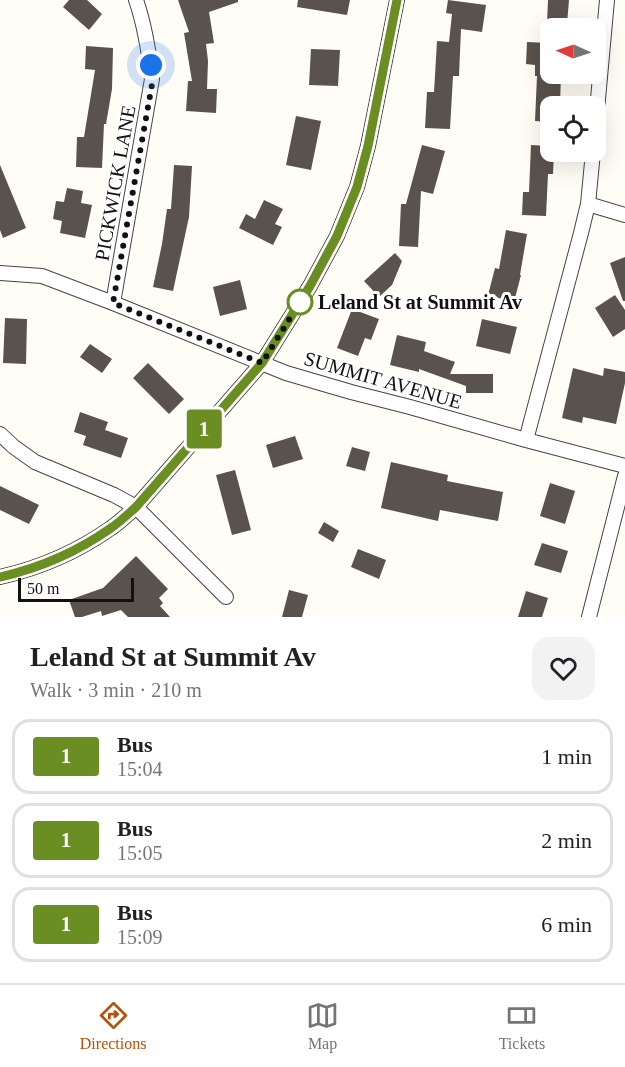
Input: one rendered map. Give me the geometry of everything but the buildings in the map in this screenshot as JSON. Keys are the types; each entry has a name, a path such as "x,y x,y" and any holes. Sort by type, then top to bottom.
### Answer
{"street":[{"name":"PICKWICK LANE","path":"113,303 153,79 143,22 136,0"},
{"path":"0,578 55,560 112,528 136,507 262,363 310,286 337,236 357,187 368,146 397,0"},
{"path":"598,96 607,0"},
{"path":"526,440 581,234 588,204 592,162"},
{"path":"588,204 625,215"},
{"name":"SUMMIT AVENUE","path":"0,273 42,276 286,373 625,466"},
{"path":"0,434 35,462 114,495 136,507 226,597"},
{"path":"589,617 625,476"}],"bus line":[{"name":"1","path":"0,577 27,571 55,560 112,528 136,507 262,363 310,286 337,236 357,187 368,146 397,0"}],"place":[{"name":"Leland St at Summit Av","path":"300,302"}],"route":[{"path":"151,65 153,79 113,303 262,363 300,302"}]}
